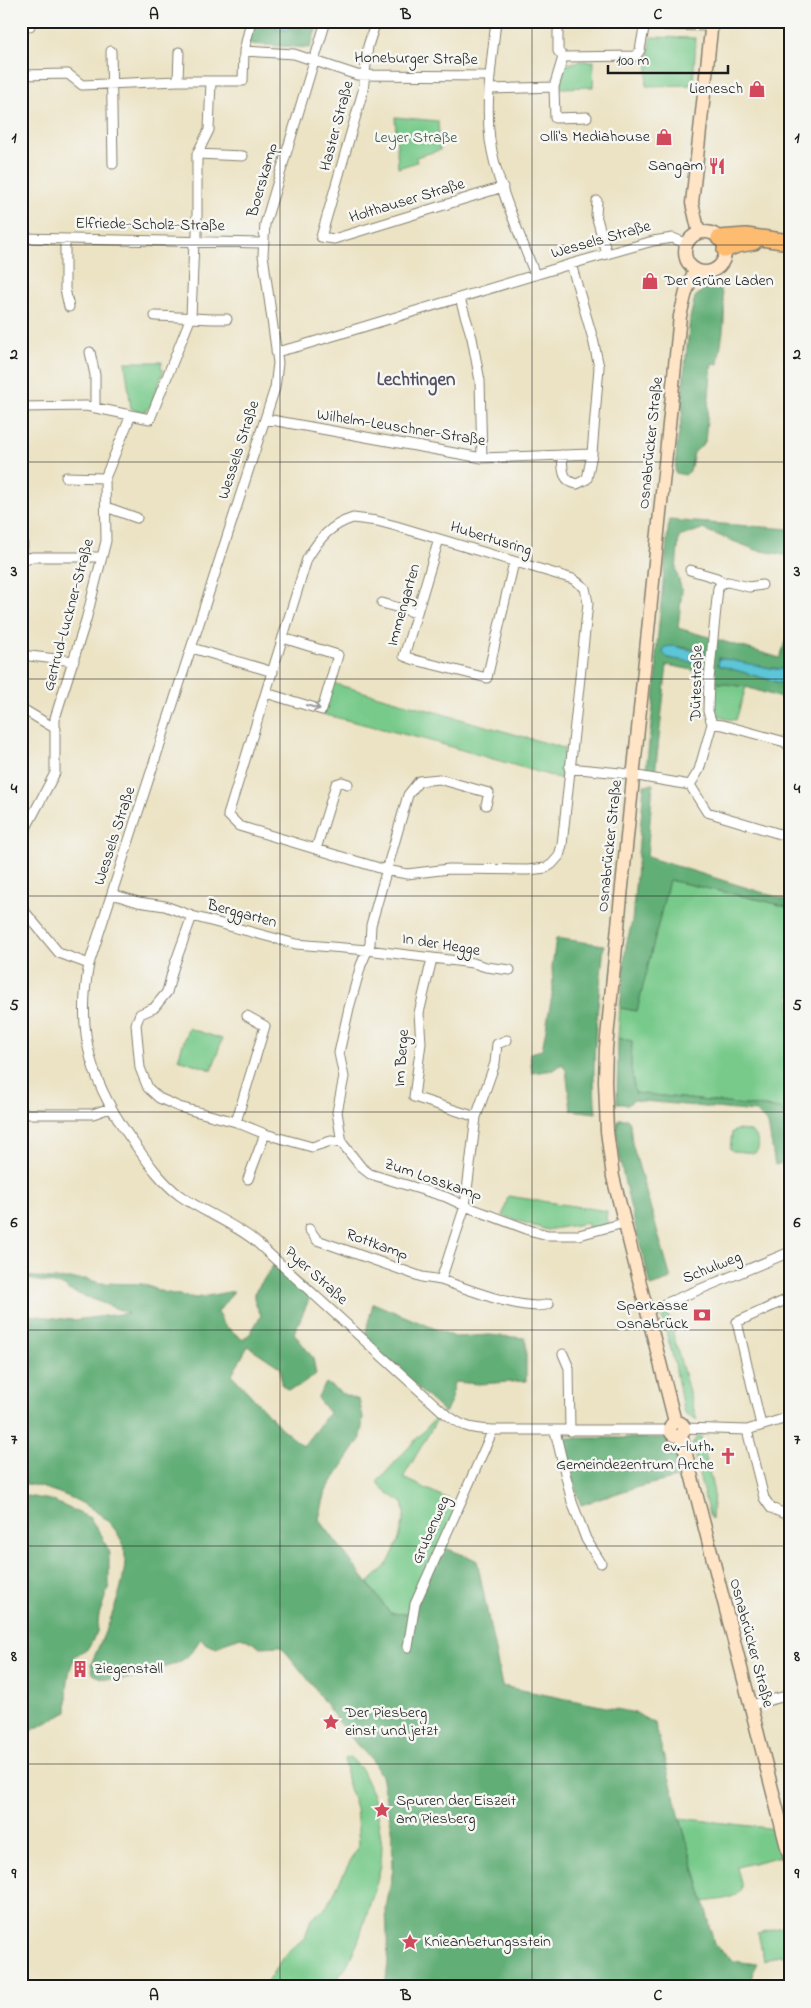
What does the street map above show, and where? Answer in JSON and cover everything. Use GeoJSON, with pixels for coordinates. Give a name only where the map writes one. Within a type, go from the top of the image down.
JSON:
{"type":"FeatureCollection","features":[{"type":"Feature","properties":{"kind":"highway"},"geometry":{"type":"LineString","coordinates":[[722,244],[737,245],[771,240],[790,242]]}},
{"type":"Feature","properties":{"kind":"street"},"geometry":{"type":"LineString","coordinates":[[21,75],[68,74],[82,85],[178,81],[243,81],[244,51],[251,21]]}},
{"type":"Feature","properties":{"kind":"street","name":"Boerskamp"},"geometry":{"type":"LineString","coordinates":[[276,352],[263,254],[265,224],[326,21]]}},
{"type":"Feature","properties":{"kind":"street","name":"Haster Straße"},"geometry":{"type":"LineString","coordinates":[[321,237],[363,90],[368,46],[376,21]]}},
{"type":"Feature","properties":{"kind":"street"},"geometry":{"type":"LineString","coordinates":[[496,21],[490,76],[490,138],[503,187],[535,275]]}},
{"type":"Feature","properties":{"kind":"street"},"geometry":{"type":"LineString","coordinates":[[563,57],[636,56],[640,50],[644,28],[649,25],[711,24],[692,203],[699,233]]}},
{"type":"Feature","properties":{"kind":"street"},"geometry":{"type":"LineString","coordinates":[[558,31],[558,51],[563,57]]}},
{"type":"Feature","properties":{"kind":"street","name":"Honeburger Straße"},"geometry":{"type":"LineString","coordinates":[[244,51],[278,52],[299,56],[348,73],[365,76],[490,76]]}},
{"type":"Feature","properties":{"kind":"street"},"geometry":{"type":"LineString","coordinates":[[111,52],[113,164]]}},
{"type":"Feature","properties":{"kind":"street"},"geometry":{"type":"LineString","coordinates":[[178,81],[179,52]]}},
{"type":"Feature","properties":{"kind":"street"},"geometry":{"type":"LineString","coordinates":[[563,57],[554,88],[555,118],[587,117]]}},
{"type":"Feature","properties":{"kind":"street"},"geometry":{"type":"LineString","coordinates":[[21,422],[21,407],[95,407],[150,419],[191,317],[197,154],[209,130],[211,81]]}},
{"type":"Feature","properties":{"kind":"street"},"geometry":{"type":"LineString","coordinates":[[490,88],[554,88]]}},
{"type":"Feature","properties":{"kind":"street"},"geometry":{"type":"LineString","coordinates":[[197,154],[243,156]]}},
{"type":"Feature","properties":{"kind":"street","name":"Holthauser Straße"},"geometry":{"type":"LineString","coordinates":[[321,237],[334,239],[503,187]]}},
{"type":"Feature","properties":{"kind":"street"},"geometry":{"type":"LineString","coordinates":[[597,201],[596,215],[607,254]]}},
{"type":"Feature","properties":{"kind":"street"},"geometry":{"type":"LineString","coordinates":[[699,233],[710,233],[722,244],[723,260],[718,267],[707,272],[696,270],[687,261],[685,249],[687,244],[690,239],[699,233]]}},
{"type":"Feature","properties":{"kind":"street","name":"Wessels Straße"},"geometry":{"type":"LineString","coordinates":[[89,964],[266,419],[278,374],[276,352],[668,237],[687,244]]}},
{"type":"Feature","properties":{"kind":"street","name":"Elfriede-Scholz-Straße"},"geometry":{"type":"LineString","coordinates":[[21,238],[263,243]]}},
{"type":"Feature","properties":{"kind":"street","name":"Elfriede-Scholz-Straße"},"geometry":{"type":"LineString","coordinates":[[65,239],[65,289],[68,307]]}},
{"type":"Feature","properties":{"kind":"street"},"geometry":{"type":"LineString","coordinates":[[562,455],[563,473],[570,483],[577,484],[587,479],[592,454],[599,368],[593,339],[571,264]]}},
{"type":"Feature","properties":{"kind":"street","name":"Osnabrücker Straße"},"geometry":{"type":"LineString","coordinates":[[696,270],[686,292],[680,316],[606,1048],[605,1081],[608,1140],[613,1177],[646,1310],[751,1705],[786,1828],[790,1859]]}},
{"type":"Feature","properties":{"kind":"street"},"geometry":{"type":"LineString","coordinates":[[460,299],[472,338],[480,381],[482,458]]}},
{"type":"Feature","properties":{"kind":"street"},"geometry":{"type":"LineString","coordinates":[[155,316],[191,317],[200,320],[227,319]]}},
{"type":"Feature","properties":{"kind":"street"},"geometry":{"type":"LineString","coordinates":[[90,352],[95,375],[95,407]]}},
{"type":"Feature","properties":{"kind":"street","name":"Gertrud-Luckner-Straße"},"geometry":{"type":"LineString","coordinates":[[21,842],[27,826],[55,773],[55,718],[74,661],[106,541],[106,478],[133,416]]}},
{"type":"Feature","properties":{"kind":"street","name":"Wilhelm-Leuschner-Straße"},"geometry":{"type":"LineString","coordinates":[[266,419],[482,458],[592,454]]}},
{"type":"Feature","properties":{"kind":"street"},"geometry":{"type":"LineString","coordinates":[[21,453],[23,556],[21,561]]}},
{"type":"Feature","properties":{"kind":"street"},"geometry":{"type":"LineString","coordinates":[[66,477],[106,478]]}},
{"type":"Feature","properties":{"kind":"street"},"geometry":{"type":"LineString","coordinates":[[106,507],[137,518]]}},
{"type":"Feature","properties":{"kind":"street","name":"Hubertusring"},"geometry":{"type":"LineString","coordinates":[[353,518],[372,520],[439,538],[514,562],[573,579],[585,588],[588,603],[562,845],[559,856],[552,864],[546,868],[528,870],[450,869],[407,874],[386,870],[239,826],[228,815],[307,559],[322,535],[341,522],[353,518]]}},
{"type":"Feature","properties":{"kind":"street","name":"Immengarten"},"geometry":{"type":"LineString","coordinates":[[439,538],[404,656],[487,678],[514,562]]}},
{"type":"Feature","properties":{"kind":"street"},"geometry":{"type":"LineString","coordinates":[[21,561],[32,557],[102,557]]}},
{"type":"Feature","properties":{"kind":"street"},"geometry":{"type":"LineString","coordinates":[[690,570],[717,578],[722,583],[728,582],[749,587],[762,585]]}},
{"type":"Feature","properties":{"kind":"street","name":"Dütestraße"},"geometry":{"type":"LineString","coordinates":[[690,785],[698,770],[712,724],[708,711],[709,679],[718,588],[722,583]]}},
{"type":"Feature","properties":{"kind":"street"},"geometry":{"type":"LineString","coordinates":[[382,602],[416,613]]}},
{"type":"Feature","properties":{"kind":"street"},"geometry":{"type":"LineString","coordinates":[[266,693],[322,710],[338,655],[283,638]]}},
{"type":"Feature","properties":{"kind":"street"},"geometry":{"type":"LineString","coordinates":[[192,648],[273,672]]}},
{"type":"Feature","properties":{"kind":"street"},"geometry":{"type":"LineString","coordinates":[[21,656],[74,661]]}},
{"type":"Feature","properties":{"kind":"street"},"geometry":{"type":"LineString","coordinates":[[21,708],[56,729]]}},
{"type":"Feature","properties":{"kind":"street"},"geometry":{"type":"LineString","coordinates":[[712,724],[723,725],[785,742],[790,746]]}},
{"type":"Feature","properties":{"kind":"street"},"geometry":{"type":"LineString","coordinates":[[569,768],[690,785],[707,812],[790,837]]}},
{"type":"Feature","properties":{"kind":"street","name":"Zum Losskamp"},"geometry":{"type":"LineString","coordinates":[[486,804],[489,793],[439,779],[420,780],[408,795],[371,924],[370,944],[348,1008],[339,1053],[344,1077],[337,1112],[342,1143],[361,1167],[370,1174],[446,1197],[532,1231],[548,1235],[579,1235],[624,1223]]}},
{"type":"Feature","properties":{"kind":"street"},"geometry":{"type":"LineString","coordinates":[[316,848],[336,784],[342,782],[348,784]]}},
{"type":"Feature","properties":{"kind":"street","name":"Berggarten"},"geometry":{"type":"LineString","coordinates":[[112,894],[138,902],[165,906],[192,916],[296,944],[367,950]]}},
{"type":"Feature","properties":{"kind":"street"},"geometry":{"type":"LineString","coordinates":[[21,907],[59,953],[89,964]]}},
{"type":"Feature","properties":{"kind":"street"},"geometry":{"type":"LineString","coordinates":[[192,916],[167,992],[154,1008],[140,1014],[136,1024],[140,1068],[148,1088],[160,1098],[179,1107],[236,1122],[265,1134],[312,1147],[332,1140],[342,1143]]}},
{"type":"Feature","properties":{"kind":"street","name":"In der Hegge"},"geometry":{"type":"LineString","coordinates":[[367,950],[473,963],[486,967],[510,970]]}},
{"type":"Feature","properties":{"kind":"street","name":"Im Berge"},"geometry":{"type":"LineString","coordinates":[[432,959],[419,1013],[422,1043],[414,1097],[476,1117]]}},
{"type":"Feature","properties":{"kind":"street","name":"Pyer Straße"},"geometry":{"type":"LineString","coordinates":[[89,964],[84,1011],[88,1051],[101,1089],[110,1108],[148,1163],[180,1195],[237,1227],[254,1240],[445,1414],[462,1426],[493,1430],[747,1430]]}},
{"type":"Feature","properties":{"kind":"street"},"geometry":{"type":"LineString","coordinates":[[236,1122],[265,1026],[247,1016]]}},
{"type":"Feature","properties":{"kind":"street"},"geometry":{"type":"LineString","coordinates":[[441,1280],[465,1206],[476,1117],[495,1063],[497,1044],[507,1040]]}},
{"type":"Feature","properties":{"kind":"street"},"geometry":{"type":"LineString","coordinates":[[21,1114],[94,1114],[110,1108]]}},
{"type":"Feature","properties":{"kind":"street"},"geometry":{"type":"LineString","coordinates":[[248,1179],[265,1134]]}},
{"type":"Feature","properties":{"kind":"street","name":"Rottkamp"},"geometry":{"type":"LineString","coordinates":[[309,1229],[317,1240],[422,1277],[441,1280],[519,1304],[541,1307],[549,1304]]}},
{"type":"Feature","properties":{"kind":"street","name":"Schulweg"},"geometry":{"type":"LineString","coordinates":[[646,1310],[790,1252]]}},
{"type":"Feature","properties":{"kind":"street"},"geometry":{"type":"LineString","coordinates":[[761,1425],[737,1322],[790,1298]]}},
{"type":"Feature","properties":{"kind":"street"},"geometry":{"type":"LineString","coordinates":[[563,1354],[569,1368],[570,1431]]}},
{"type":"Feature","properties":{"kind":"street"},"geometry":{"type":"LineString","coordinates":[[790,1417],[747,1430],[764,1498],[771,1508],[790,1516]]}},
{"type":"Feature","properties":{"kind":"street","name":"Grubenweg"},"geometry":{"type":"LineString","coordinates":[[408,1647],[415,1604],[493,1430]]}},
{"type":"Feature","properties":{"kind":"street"},"geometry":{"type":"LineString","coordinates":[[555,1431],[572,1502],[586,1539],[601,1563]]}},
{"type":"Feature","properties":{"kind":"street"},"geometry":{"type":"LineString","coordinates":[[751,1705],[790,1695]]}},
{"type":"Feature","properties":{"kind":"green space"},"geometry":{"type":"Polygon","coordinates":[[[253,21],[275,21],[276,29],[287,30],[293,26],[295,21],[319,21],[310,48],[248,44],[253,21]]]}},
{"type":"Feature","properties":{"kind":"green space"},"geometry":{"type":"Polygon","coordinates":[[[651,37],[696,38],[693,85],[646,86],[651,37]]]}},
{"type":"Feature","properties":{"kind":"green space"},"geometry":{"type":"Polygon","coordinates":[[[580,61],[594,61],[593,87],[560,88],[564,68],[568,64],[580,61]]]}},
{"type":"Feature","properties":{"kind":"green space","name":"Leyer Straße"},"geometry":{"type":"Polygon","coordinates":[[[395,117],[438,121],[440,150],[416,157],[417,162],[398,168],[395,117]]]}},
{"type":"Feature","properties":{"kind":"green space"},"geometry":{"type":"Polygon","coordinates":[[[708,286],[719,286],[722,295],[724,304],[723,335],[718,364],[712,363],[705,442],[694,453],[690,471],[685,475],[675,473],[677,444],[683,411],[681,405],[690,318],[695,297],[708,286]]]}},
{"type":"Feature","properties":{"kind":"green space"},"geometry":{"type":"Polygon","coordinates":[[[125,362],[162,362],[161,368],[164,370],[151,406],[144,412],[131,409],[125,362]]]}},
{"type":"Feature","properties":{"kind":"green space"},"geometry":{"type":"Polygon","coordinates":[[[669,520],[790,529],[790,556],[756,550],[702,529],[679,537],[676,570],[682,591],[678,628],[780,658],[790,627],[788,669],[763,667],[719,658],[718,665],[784,684],[790,689],[790,701],[746,687],[713,682],[713,674],[667,665],[655,775],[646,770],[657,672],[656,655],[669,520]],[[674,646],[668,658],[680,660],[693,649],[674,646]]]}},
{"type":"Feature","properties":{"kind":"green space"},"geometry":{"type":"Polygon","coordinates":[[[713,682],[746,687],[736,720],[722,718],[712,709],[713,682]]]}},
{"type":"Feature","properties":{"kind":"green space"},"geometry":{"type":"Polygon","coordinates":[[[332,683],[564,748],[562,779],[427,740],[322,714],[332,683]]]}},
{"type":"Feature","properties":{"kind":"green space"},"geometry":{"type":"Polygon","coordinates":[[[653,784],[647,857],[790,901],[790,908],[669,880],[637,1011],[620,1008],[626,945],[632,922],[644,785],[653,784]]]}},
{"type":"Feature","properties":{"kind":"green space"},"geometry":{"type":"Polygon","coordinates":[[[668,880],[790,908],[790,1124],[786,1125],[782,1109],[635,1093],[631,1067],[632,1041],[618,1038],[620,1008],[637,1011],[668,880]]]}},
{"type":"Feature","properties":{"kind":"green space"},"geometry":{"type":"Polygon","coordinates":[[[556,938],[604,945],[594,1071],[596,1113],[571,1110],[566,1070],[562,1064],[554,1070],[532,1073],[530,1053],[542,1050],[553,990],[552,967],[556,938]]]}},
{"type":"Feature","properties":{"kind":"green space"},"geometry":{"type":"Polygon","coordinates":[[[188,1028],[222,1039],[212,1070],[178,1059],[188,1028]]]}},
{"type":"Feature","properties":{"kind":"green space"},"geometry":{"type":"Polygon","coordinates":[[[618,1038],[632,1041],[631,1067],[635,1093],[782,1109],[790,1141],[788,1162],[775,1165],[768,1124],[756,1112],[633,1100],[628,1105],[617,1103],[618,1038]]]}},
{"type":"Feature","properties":{"kind":"green space"},"geometry":{"type":"Polygon","coordinates":[[[619,1119],[627,1119],[630,1123],[632,1143],[671,1279],[651,1286],[623,1173],[617,1130],[619,1119]]]}},
{"type":"Feature","properties":{"kind":"green space"},"geometry":{"type":"Polygon","coordinates":[[[736,1130],[751,1131],[759,1145],[755,1153],[733,1151],[730,1149],[732,1132],[736,1130]]]}},
{"type":"Feature","properties":{"kind":"green space"},"geometry":{"type":"Polygon","coordinates":[[[508,1196],[607,1211],[606,1219],[609,1223],[589,1229],[587,1223],[547,1230],[503,1216],[508,1196]]]}},
{"type":"Feature","properties":{"kind":"green space"},"geometry":{"type":"Polygon","coordinates":[[[277,1260],[312,1293],[294,1333],[313,1358],[316,1374],[300,1386],[288,1390],[281,1384],[281,1368],[248,1346],[232,1375],[281,1428],[303,1446],[329,1413],[317,1398],[326,1383],[345,1395],[359,1400],[363,1417],[361,1438],[326,1491],[319,1519],[390,1613],[406,1614],[415,1604],[440,1546],[477,1560],[502,1686],[636,1713],[655,1724],[714,1944],[734,1961],[757,1964],[751,1982],[753,1987],[385,1987],[388,1963],[386,1908],[393,1869],[392,1828],[381,1776],[372,1760],[337,1720],[284,1650],[280,1646],[261,1647],[241,1637],[226,1642],[217,1648],[206,1644],[201,1638],[187,1657],[173,1665],[128,1678],[101,1678],[93,1674],[91,1664],[121,1588],[125,1562],[123,1545],[115,1530],[103,1517],[88,1507],[54,1491],[21,1483],[21,1314],[73,1320],[128,1313],[68,1290],[65,1286],[21,1278],[21,1275],[50,1279],[87,1279],[100,1283],[143,1284],[163,1292],[196,1298],[234,1291],[218,1312],[223,1324],[242,1339],[250,1334],[261,1315],[255,1303],[255,1292],[277,1260]]]}},
{"type":"Feature","properties":{"kind":"green space"},"geometry":{"type":"Polygon","coordinates":[[[373,1303],[455,1337],[489,1335],[526,1338],[526,1381],[479,1384],[454,1382],[451,1402],[445,1413],[364,1340],[373,1303]]]}},
{"type":"Feature","properties":{"kind":"green space"},"geometry":{"type":"Polygon","coordinates":[[[667,1311],[697,1421],[683,1410],[675,1365],[661,1313],[667,1311]]]}},
{"type":"Feature","properties":{"kind":"green space"},"geometry":{"type":"Polygon","coordinates":[[[442,1411],[403,1478],[459,1504],[415,1604],[406,1614],[390,1613],[368,1583],[386,1566],[391,1557],[403,1525],[404,1509],[403,1503],[387,1493],[377,1482],[442,1411]]]}},
{"type":"Feature","properties":{"kind":"green space"},"geometry":{"type":"Polygon","coordinates":[[[698,1436],[701,1436],[714,1493],[712,1519],[709,1515],[692,1445],[698,1436]]]}},
{"type":"Feature","properties":{"kind":"green space"},"geometry":{"type":"Polygon","coordinates":[[[563,1438],[667,1438],[674,1447],[681,1477],[630,1489],[581,1505],[570,1472],[563,1438]]]}},
{"type":"Feature","properties":{"kind":"green space"},"geometry":{"type":"Polygon","coordinates":[[[21,1495],[51,1500],[90,1518],[102,1536],[109,1552],[109,1586],[99,1615],[97,1632],[88,1649],[80,1653],[71,1666],[67,1712],[21,1736],[21,1495]]]}},
{"type":"Feature","properties":{"kind":"green space"},"geometry":{"type":"Polygon","coordinates":[[[350,1757],[360,1767],[373,1795],[382,1846],[381,1865],[377,1882],[358,1942],[345,1969],[330,1987],[264,1987],[283,1957],[305,1937],[311,1919],[327,1906],[359,1844],[356,1809],[348,1785],[344,1759],[350,1757]]]}},
{"type":"Feature","properties":{"kind":"green space"},"geometry":{"type":"Polygon","coordinates":[[[680,1818],[777,1829],[785,1855],[737,1867],[741,1885],[739,1892],[731,1897],[704,1902],[680,1818]]]}},
{"type":"Feature","properties":{"kind":"green space"},"geometry":{"type":"Polygon","coordinates":[[[790,1925],[790,1955],[778,1955],[764,1961],[758,1933],[790,1925]]]}},
{"type":"Feature","properties":{"kind":"water"},"geometry":{"type":"Polygon","coordinates":[[[275,21],[295,21],[293,26],[287,30],[276,29],[275,21]]]}},
{"type":"Feature","properties":{"kind":"water"},"geometry":{"type":"Polygon","coordinates":[[[674,646],[706,654],[703,664],[668,658],[663,653],[664,647],[674,646]]]}},
{"type":"Feature","properties":{"kind":"water"},"geometry":{"type":"Polygon","coordinates":[[[719,658],[775,669],[788,669],[790,665],[790,689],[784,684],[718,665],[719,658]]]}},
{"type":"Feature","properties":{"kind":"place","name":"Lienesch"},"geometry":{"type":"Point","coordinates":[757,89]}},
{"type":"Feature","properties":{"kind":"place","name":"Olli's Mediahouse"},"geometry":{"type":"Point","coordinates":[664,137]}},
{"type":"Feature","properties":{"kind":"place","name":"Sangam"},"geometry":{"type":"Point","coordinates":[717,166]}},
{"type":"Feature","properties":{"kind":"place","name":"Der Grüne Laden"},"geometry":{"type":"Point","coordinates":[650,281]}},
{"type":"Feature","properties":{"kind":"place","name":"Sparkasse Osnabrück"},"geometry":{"type":"Point","coordinates":[702,1315]}},
{"type":"Feature","properties":{"kind":"place","name":"ev.-luth. Gemeindezentrum Arche"},"geometry":{"type":"Point","coordinates":[728,1456]}},
{"type":"Feature","properties":{"kind":"place","name":"Ziegenstall"},"geometry":{"type":"Point","coordinates":[80,1669]}},
{"type":"Feature","properties":{"kind":"place","name":"Der Piesberg einst und jetzt"},"geometry":{"type":"Point","coordinates":[331,1722]}},
{"type":"Feature","properties":{"kind":"place","name":"Spuren der Eiszeit am Piesberg"},"geometry":{"type":"Point","coordinates":[382,1810]}},
{"type":"Feature","properties":{"kind":"place","name":"Knieanbetungsstein"},"geometry":{"type":"Point","coordinates":[410,1942]}},
{"type":"Feature","properties":{"kind":"district","name":"Lechtingen"},"geometry":{"type":"Point","coordinates":[416,380]}}]}
